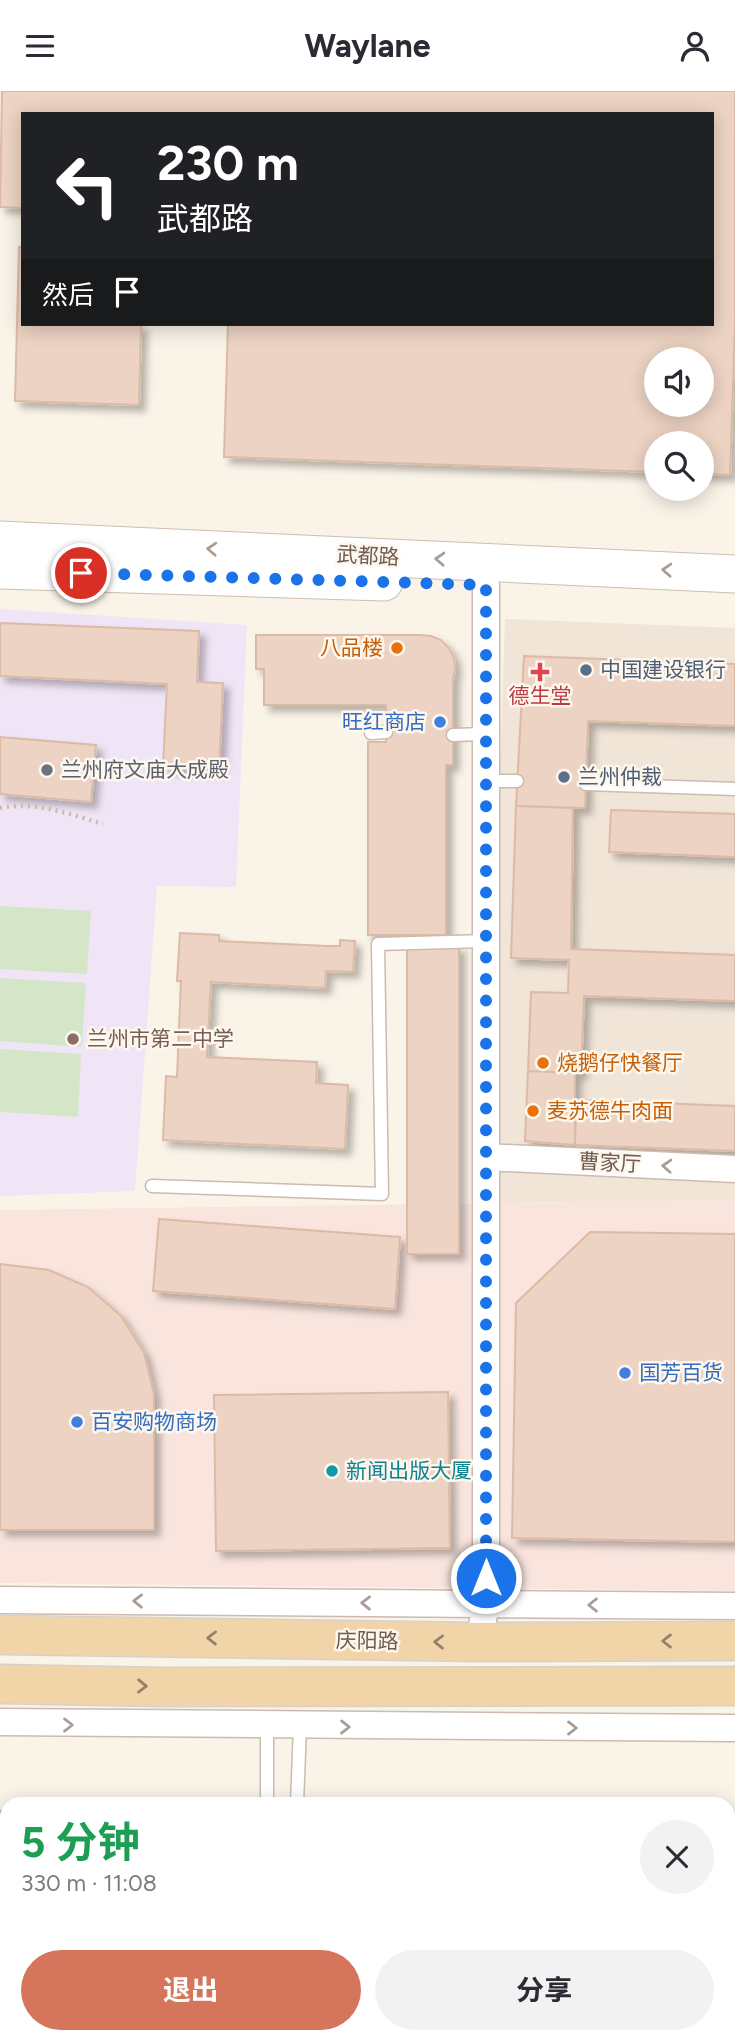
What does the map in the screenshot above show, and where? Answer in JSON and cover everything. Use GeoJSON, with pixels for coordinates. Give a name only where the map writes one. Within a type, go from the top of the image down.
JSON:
{"type":"FeatureCollection","features":[{"type":"Feature","properties":{"kind":"main road","name":"武都路"},"geometry":{"type":"LineString","coordinates":[[0,540],[735,573]]}},
{"type":"Feature","properties":{"kind":"main road","name":"武都路"},"geometry":{"type":"LineString","coordinates":[[0,570],[486,585],[735,597]]}},
{"type":"Feature","properties":{"kind":"main road","name":"庆阳路"},"geometry":{"type":"LineString","coordinates":[[0,1635],[480,1642],[735,1640]]}},
{"type":"Feature","properties":{"kind":"main road"},"geometry":{"type":"LineString","coordinates":[[0,1684],[163,1687],[735,1686]]}},
{"type":"Feature","properties":{"kind":"street"},"geometry":{"type":"LineString","coordinates":[[480,1642],[486,1604],[486,585]]}},
{"type":"Feature","properties":{"kind":"street","name":"曹家厅"},"geometry":{"type":"LineString","coordinates":[[486,1157],[735,1169]]}},
{"type":"Feature","properties":{"kind":"street"},"geometry":{"type":"LineString","coordinates":[[0,1600],[735,1606]]}},
{"type":"Feature","properties":{"kind":"street"},"geometry":{"type":"LineString","coordinates":[[0,1722],[735,1728]]}},
{"type":"Feature","properties":{"kind":"lane"},"geometry":{"type":"LineString","coordinates":[[371,733],[386,733]]}},
{"type":"Feature","properties":{"kind":"lane"},"geometry":{"type":"LineString","coordinates":[[453,735],[486,734]]}},
{"type":"Feature","properties":{"kind":"lane"},"geometry":{"type":"LineString","coordinates":[[486,781],[517,781]]}},
{"type":"Feature","properties":{"kind":"lane"},"geometry":{"type":"LineString","coordinates":[[586,784],[735,789]]}},
{"type":"Feature","properties":{"kind":"lane"},"geometry":{"type":"LineString","coordinates":[[152,1186],[382,1194],[378,944],[486,941]]}},
{"type":"Feature","properties":{"kind":"lane"},"geometry":{"type":"LineString","coordinates":[[267,1726],[267,1797]]}},
{"type":"Feature","properties":{"kind":"lane"},"geometry":{"type":"LineString","coordinates":[[297,1797],[300,1726]]}},
{"type":"Feature","properties":{"kind":"path"},"geometry":{"type":"LineString","coordinates":[[0,808],[14,805],[59,810],[103,824]]}},
{"type":"Feature","properties":{"kind":"shaded area","name":"兰州市第二中学"},"geometry":{"type":"Polygon","coordinates":[[[0,609],[247,625],[236,887],[157,886],[135,1191],[0,1196],[0,609]]]}},
{"type":"Feature","properties":{"kind":"shaded area"},"geometry":{"type":"Polygon","coordinates":[[[505,619],[735,628],[735,1200],[486,1203],[505,619]]]}},
{"type":"Feature","properties":{"kind":"shaded area"},"geometry":{"type":"Polygon","coordinates":[[[735,1200],[735,1591],[0,1583],[0,1210],[735,1200]]]}},
{"type":"Feature","properties":{"kind":"green space"},"geometry":{"type":"Polygon","coordinates":[[[0,906],[91,911],[87,974],[0,969],[0,906]]]}},
{"type":"Feature","properties":{"kind":"green space"},"geometry":{"type":"Polygon","coordinates":[[[0,978],[86,983],[82,1047],[0,1041],[0,978]]]}},
{"type":"Feature","properties":{"kind":"green space"},"geometry":{"type":"Polygon","coordinates":[[[0,1049],[81,1054],[78,1117],[0,1112],[0,1049]]]}},
{"type":"Feature","properties":{"kind":"building"},"geometry":{"type":"Polygon","coordinates":[[[2,91],[735,91],[735,321],[730,475],[714,474],[714,431],[644,431],[644,472],[224,457],[228,326],[714,326],[714,112],[21,112],[21,208],[0,207],[2,91]]]}},
{"type":"Feature","properties":{"kind":"building"},"geometry":{"type":"Polygon","coordinates":[[[21,247],[21,326],[141,326],[139,405],[15,401],[21,247]]]}},
{"type":"Feature","properties":{"kind":"building"},"geometry":{"type":"Polygon","coordinates":[[[0,623],[199,631],[197,682],[223,683],[219,769],[163,767],[167,684],[0,676],[0,623]]]}},
{"type":"Feature","properties":{"kind":"building"},"geometry":{"type":"Polygon","coordinates":[[[256,635],[420,635],[441,640],[449,648],[455,669],[453,765],[446,765],[446,935],[368,935],[368,742],[386,742],[386,705],[264,705],[264,669],[256,669],[256,635]]]}},
{"type":"Feature","properties":{"kind":"building"},"geometry":{"type":"Polygon","coordinates":[[[524,656],[735,664],[735,726],[588,721],[585,808],[516,806],[524,656]]]}},
{"type":"Feature","properties":{"kind":"building","name":"兰州府文庙大成殿"},"geometry":{"type":"Polygon","coordinates":[[[0,737],[96,745],[91,802],[0,794],[0,737]]]}},
{"type":"Feature","properties":{"kind":"building"},"geometry":{"type":"Polygon","coordinates":[[[516,806],[573,808],[571,949],[735,955],[735,1001],[584,996],[581,1073],[528,1071],[531,992],[568,993],[569,960],[511,958],[516,806]]]}},
{"type":"Feature","properties":{"kind":"building"},"geometry":{"type":"Polygon","coordinates":[[[611,810],[735,814],[735,857],[609,852],[611,810]]]}},
{"type":"Feature","properties":{"kind":"building"},"geometry":{"type":"Polygon","coordinates":[[[180,933],[219,935],[219,941],[327,946],[340,946],[340,940],[355,941],[353,972],[326,971],[325,988],[211,982],[207,1057],[317,1062],[316,1083],[348,1085],[345,1149],[163,1140],[166,1076],[177,1077],[180,933]]]}},
{"type":"Feature","properties":{"kind":"building"},"geometry":{"type":"Polygon","coordinates":[[[407,946],[459,946],[459,1254],[407,1254],[407,946]]]}},
{"type":"Feature","properties":{"kind":"building"},"geometry":{"type":"Polygon","coordinates":[[[528,1071],[575,1073],[575,1145],[525,1141],[528,1071]]]}},
{"type":"Feature","properties":{"kind":"building"},"geometry":{"type":"Polygon","coordinates":[[[576,1100],[735,1106],[735,1151],[575,1145],[576,1100]]]}},
{"type":"Feature","properties":{"kind":"building"},"geometry":{"type":"Polygon","coordinates":[[[159,1219],[400,1237],[395,1309],[153,1291],[159,1219]]]}},
{"type":"Feature","properties":{"kind":"building","name":"国芳百货"},"geometry":{"type":"Polygon","coordinates":[[[590,1232],[735,1234],[735,1542],[512,1538],[516,1303],[590,1232]]]}},
{"type":"Feature","properties":{"kind":"building","name":"百安购物商场"},"geometry":{"type":"Polygon","coordinates":[[[0,1264],[49,1270],[88,1287],[121,1316],[144,1353],[154,1394],[154,1530],[0,1530],[0,1264]]]}},
{"type":"Feature","properties":{"kind":"building","name":"新闻出版大厦"},"geometry":{"type":"Polygon","coordinates":[[[448,1392],[450,1548],[216,1551],[214,1395],[448,1392]]]}},
{"type":"Feature","properties":{"kind":"place","name":"八品楼"},"geometry":{"type":"Point","coordinates":[397,648]}},
{"type":"Feature","properties":{"kind":"place","name":"中国建设银行"},"geometry":{"type":"Point","coordinates":[586,670]}},
{"type":"Feature","properties":{"kind":"place","name":"德生堂"},"geometry":{"type":"Point","coordinates":[540,672]}},
{"type":"Feature","properties":{"kind":"place","name":"旺红商店"},"geometry":{"type":"Point","coordinates":[440,722]}},
{"type":"Feature","properties":{"kind":"place","name":"兰州府文庙大成殿"},"geometry":{"type":"Point","coordinates":[47,770]}},
{"type":"Feature","properties":{"kind":"place","name":"兰州仲裁"},"geometry":{"type":"Point","coordinates":[564,777]}},
{"type":"Feature","properties":{"kind":"place","name":"兰州市第二中学"},"geometry":{"type":"Point","coordinates":[73,1039]}},
{"type":"Feature","properties":{"kind":"place","name":"烧鹅仔快餐厅"},"geometry":{"type":"Point","coordinates":[543,1063]}},
{"type":"Feature","properties":{"kind":"place","name":"麦苏德牛肉面"},"geometry":{"type":"Point","coordinates":[533,1111]}},
{"type":"Feature","properties":{"kind":"place","name":"国芳百货"},"geometry":{"type":"Point","coordinates":[625,1373]}},
{"type":"Feature","properties":{"kind":"place","name":"百安购物商场"},"geometry":{"type":"Point","coordinates":[77,1422]}},
{"type":"Feature","properties":{"kind":"place","name":"新闻出版大厦"},"geometry":{"type":"Point","coordinates":[332,1471]}},
{"type":"Feature","properties":{"kind":"route"},"geometry":{"type":"LineString","coordinates":[[81,573],[486,585],[486,1578]]}}]}
